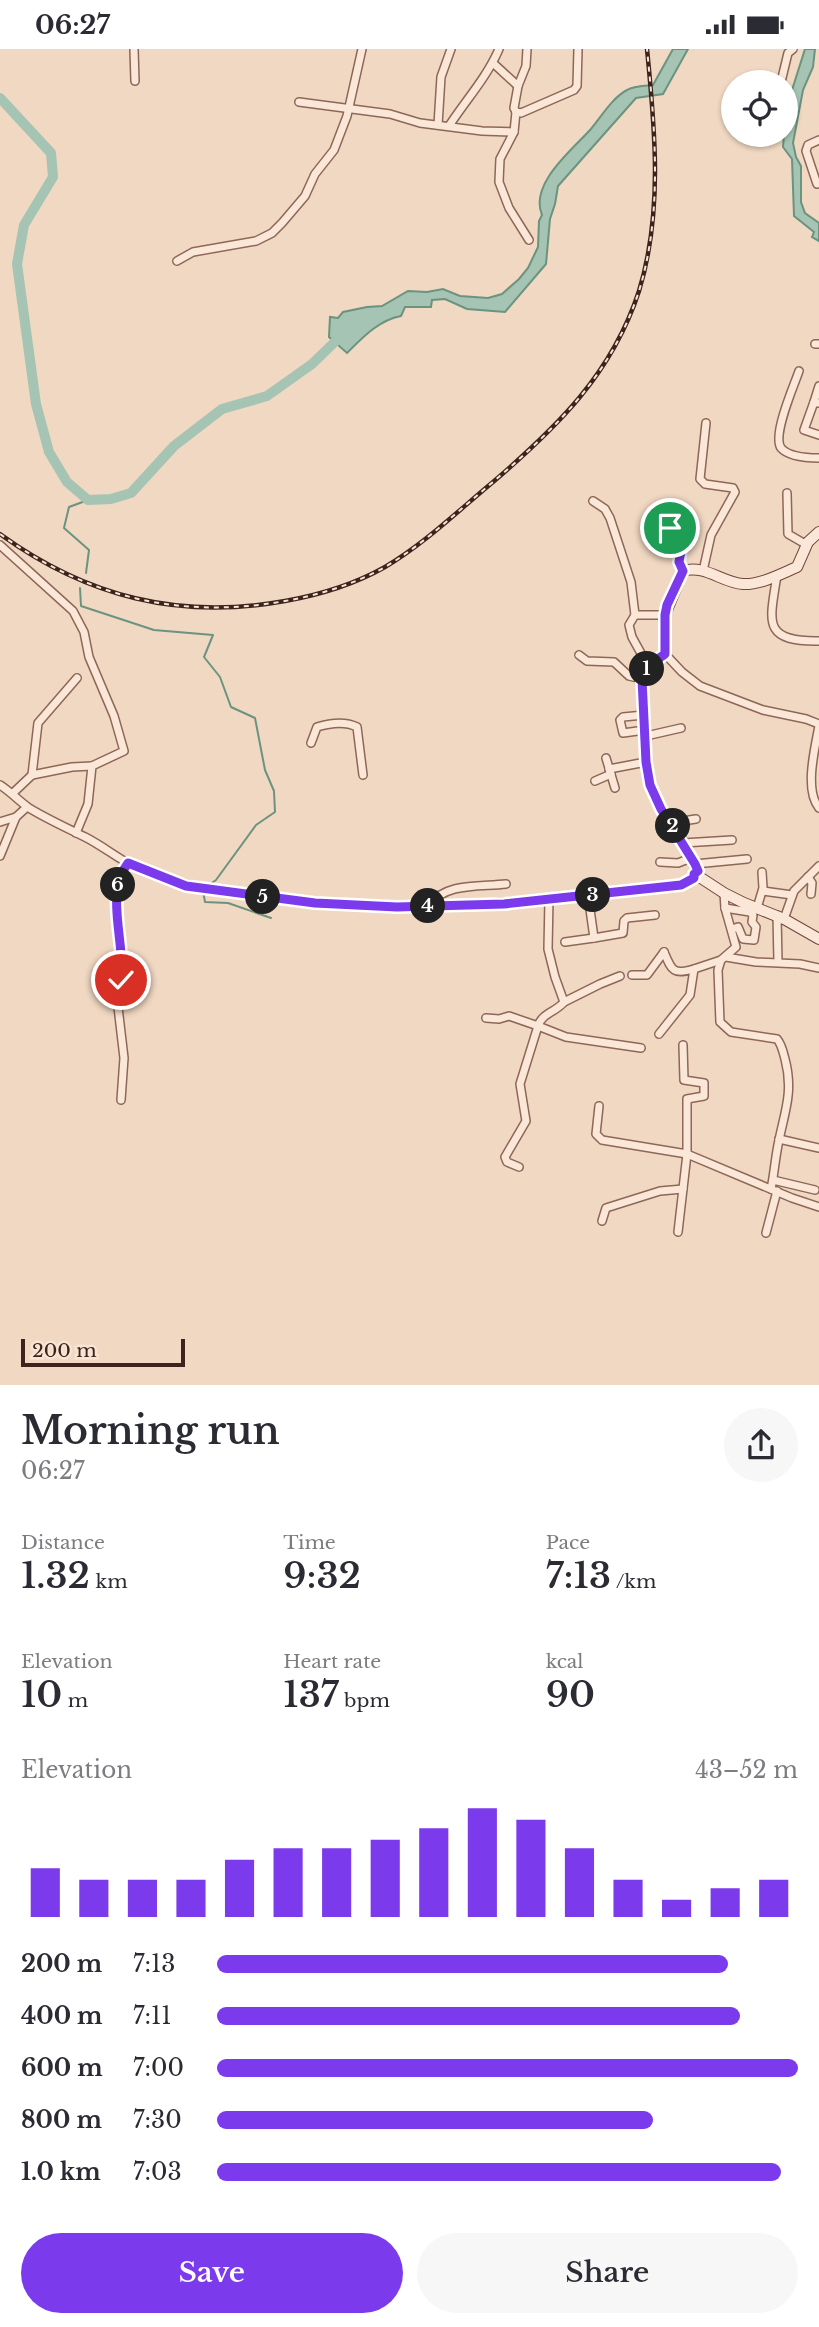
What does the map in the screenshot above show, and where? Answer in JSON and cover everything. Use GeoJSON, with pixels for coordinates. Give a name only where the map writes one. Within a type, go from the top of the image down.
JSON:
{"type":"FeatureCollection","features":[{"type":"Feature","properties":{"kind":"street"},"geometry":{"type":"LineString","coordinates":[[134,49],[135,81]]}},
{"type":"Feature","properties":{"kind":"street"},"geometry":{"type":"LineString","coordinates":[[177,261],[193,252],[256,241],[272,233],[305,196],[315,174],[334,150],[348,109],[362,49]]}},
{"type":"Feature","properties":{"kind":"street"},"geometry":{"type":"LineString","coordinates":[[438,125],[442,70],[451,49]]}},
{"type":"Feature","properties":{"kind":"street"},"geometry":{"type":"LineString","coordinates":[[449,126],[493,63],[499,49]]}},
{"type":"Feature","properties":{"kind":"street"},"geometry":{"type":"LineString","coordinates":[[527,49],[526,66],[518,86],[514,108],[514,132],[500,159],[499,182],[509,208],[529,240]]}},
{"type":"Feature","properties":{"kind":"street"},"geometry":{"type":"LineString","coordinates":[[516,112],[527,112],[577,86],[578,49]]}},
{"type":"Feature","properties":{"kind":"street"},"geometry":{"type":"LineString","coordinates":[[784,70],[788,53],[793,49]]}},
{"type":"Feature","properties":{"kind":"street"},"geometry":{"type":"LineString","coordinates":[[493,63],[518,86]]}},
{"type":"Feature","properties":{"kind":"street"},"geometry":{"type":"LineString","coordinates":[[299,101],[390,114],[413,122],[482,131],[514,132]]}},
{"type":"Feature","properties":{"kind":"street"},"geometry":{"type":"LineString","coordinates":[[818,183],[806,151],[808,145],[819,140]]}},
{"type":"Feature","properties":{"kind":"street"},"geometry":{"type":"LineString","coordinates":[[799,371],[780,428],[779,443],[782,449],[797,456],[819,457]]}},
{"type":"Feature","properties":{"kind":"street"},"geometry":{"type":"LineString","coordinates":[[819,386],[817,403],[804,430],[819,435]]}},
{"type":"Feature","properties":{"kind":"street"},"geometry":{"type":"LineString","coordinates":[[703,571],[711,535],[735,492],[733,488],[705,484],[700,479],[706,423]]}},
{"type":"Feature","properties":{"kind":"street"},"geometry":{"type":"LineString","coordinates":[[787,493],[788,534],[815,539],[797,567],[742,584],[703,571],[683,571],[667,605],[665,654],[700,686],[763,710],[806,719],[819,725],[811,795],[819,808]]}},
{"type":"Feature","properties":{"kind":"street"},"geometry":{"type":"LineString","coordinates":[[593,501],[605,509],[610,518],[631,582],[635,615],[629,628],[648,666]]}},
{"type":"Feature","properties":{"kind":"street"},"geometry":{"type":"LineString","coordinates":[[654,526],[684,533],[679,562],[683,571]]}},
{"type":"Feature","properties":{"kind":"street"},"geometry":{"type":"LineString","coordinates":[[0,545],[66,603],[84,632],[89,657],[114,716],[124,751],[92,766],[32,775],[13,793]]}},
{"type":"Feature","properties":{"kind":"street"},"geometry":{"type":"LineString","coordinates":[[0,559],[8,554]]}},
{"type":"Feature","properties":{"kind":"street"},"geometry":{"type":"LineString","coordinates":[[777,575],[771,620],[774,627],[780,635],[791,640],[819,641]]}},
{"type":"Feature","properties":{"kind":"street"},"geometry":{"type":"LineString","coordinates":[[635,615],[665,615]]}},
{"type":"Feature","properties":{"kind":"street"},"geometry":{"type":"LineString","coordinates":[[665,654],[648,666],[642,679],[646,762],[650,785],[661,809],[675,829],[696,870]]}},
{"type":"Feature","properties":{"kind":"street"},"geometry":{"type":"LineString","coordinates":[[579,655],[587,661],[614,662],[625,673],[642,679]]}},
{"type":"Feature","properties":{"kind":"street"},"geometry":{"type":"LineString","coordinates":[[32,775],[38,723],[77,678]]}},
{"type":"Feature","properties":{"kind":"street"},"geometry":{"type":"LineString","coordinates":[[644,715],[623,717],[620,720],[623,733],[681,728]]}},
{"type":"Feature","properties":{"kind":"street"},"geometry":{"type":"LineString","coordinates":[[311,743],[317,727],[325,724],[350,723],[357,727],[363,775]]}},
{"type":"Feature","properties":{"kind":"street"},"geometry":{"type":"LineString","coordinates":[[606,758],[615,788]]}},
{"type":"Feature","properties":{"kind":"street"},"geometry":{"type":"LineString","coordinates":[[595,781],[610,772],[646,762]]}},
{"type":"Feature","properties":{"kind":"street"},"geometry":{"type":"LineString","coordinates":[[76,833],[88,804],[92,766]]}},
{"type":"Feature","properties":{"kind":"street"},"geometry":{"type":"LineString","coordinates":[[0,785],[27,807],[128,863],[186,886],[315,903],[397,907],[504,904],[681,885],[696,870],[747,859]]}},
{"type":"Feature","properties":{"kind":"street"},"geometry":{"type":"LineString","coordinates":[[0,822],[16,817],[27,807]]}},
{"type":"Feature","properties":{"kind":"street"},"geometry":{"type":"LineString","coordinates":[[0,856],[16,817]]}},
{"type":"Feature","properties":{"kind":"street"},"geometry":{"type":"LineString","coordinates":[[675,829],[688,820],[696,819]]}},
{"type":"Feature","properties":{"kind":"street"},"geometry":{"type":"LineString","coordinates":[[683,843],[732,840]]}},
{"type":"Feature","properties":{"kind":"street"},"geometry":{"type":"LineString","coordinates":[[660,862],[678,863],[696,870],[744,905],[780,917],[819,939]]}},
{"type":"Feature","properties":{"kind":"street"},"geometry":{"type":"LineString","coordinates":[[121,1100],[124,1058],[118,1007],[123,961],[117,898],[120,876],[128,863]]}},
{"type":"Feature","properties":{"kind":"street"},"geometry":{"type":"LineString","coordinates":[[778,962],[780,917],[792,895],[819,866]]}},
{"type":"Feature","properties":{"kind":"street"},"geometry":{"type":"LineString","coordinates":[[757,908],[763,891],[762,872]]}},
{"type":"Feature","properties":{"kind":"street"},"geometry":{"type":"LineString","coordinates":[[808,877],[814,890]]}},
{"type":"Feature","properties":{"kind":"street"},"geometry":{"type":"LineString","coordinates":[[428,906],[434,898],[449,891],[506,884]]}},
{"type":"Feature","properties":{"kind":"street"},"geometry":{"type":"LineString","coordinates":[[763,891],[792,895]]}},
{"type":"Feature","properties":{"kind":"street"},"geometry":{"type":"LineString","coordinates":[[632,975],[647,975],[664,952],[670,968],[681,973],[724,958],[736,947],[724,908],[724,893]]}},
{"type":"Feature","properties":{"kind":"street"},"geometry":{"type":"LineString","coordinates":[[588,895],[594,938]]}},
{"type":"Feature","properties":{"kind":"street"},"geometry":{"type":"LineString","coordinates":[[549,899],[548,949],[564,1002]]}},
{"type":"Feature","properties":{"kind":"street"},"geometry":{"type":"LineString","coordinates":[[724,908],[754,915],[754,940],[743,939],[738,927],[732,929]]}},
{"type":"Feature","properties":{"kind":"street"},"geometry":{"type":"LineString","coordinates":[[565,942],[623,933],[624,921],[627,918],[655,915]]}},
{"type":"Feature","properties":{"kind":"street"},"geometry":{"type":"LineString","coordinates":[[724,958],[819,968]]}},
{"type":"Feature","properties":{"kind":"street"},"geometry":{"type":"LineString","coordinates":[[724,958],[718,982],[720,1022],[731,1032],[773,1037],[780,1042],[790,1087],[789,1102],[779,1139],[766,1233]]}},
{"type":"Feature","properties":{"kind":"street"},"geometry":{"type":"LineString","coordinates":[[659,1034],[690,995],[694,969]]}},
{"type":"Feature","properties":{"kind":"street"},"geometry":{"type":"LineString","coordinates":[[519,1167],[508,1162],[505,1157],[526,1121],[520,1084],[540,1020],[564,1002],[620,976]]}},
{"type":"Feature","properties":{"kind":"street"},"geometry":{"type":"LineString","coordinates":[[486,1019],[509,1016],[566,1037],[641,1048]]}},
{"type":"Feature","properties":{"kind":"street"},"geometry":{"type":"LineString","coordinates":[[678,1232],[687,1154],[687,1099],[704,1096],[704,1083],[684,1080],[683,1045]]}},
{"type":"Feature","properties":{"kind":"street"},"geometry":{"type":"LineString","coordinates":[[599,1106],[596,1133],[602,1140],[687,1154],[819,1207]]}},
{"type":"Feature","properties":{"kind":"street"},"geometry":{"type":"LineString","coordinates":[[779,1139],[819,1148]]}},
{"type":"Feature","properties":{"kind":"street"},"geometry":{"type":"LineString","coordinates":[[774,1187],[815,1190]]}},
{"type":"Feature","properties":{"kind":"street"},"geometry":{"type":"LineString","coordinates":[[603,1221],[606,1208],[660,1191],[683,1189]]}},
{"type":"Feature","properties":{"kind":"shaded area"},"geometry":{"type":"Polygon","coordinates":[[[673,49],[688,49],[663,94],[636,98],[558,186],[550,219],[546,264],[505,312],[467,309],[445,299],[432,300],[431,307],[405,307],[401,316],[378,325],[347,353],[329,337],[330,317],[338,318],[343,312],[382,306],[408,291],[443,289],[460,296],[488,298],[502,294],[528,268],[538,247],[539,221],[542,215],[541,191],[554,168],[616,98],[630,89],[653,85],[673,49]]]}},
{"type":"Feature","properties":{"kind":"shaded area"},"geometry":{"type":"Polygon","coordinates":[[[805,49],[815,49],[813,67],[803,90],[798,116],[798,71],[805,49]]]}},
{"type":"Feature","properties":{"kind":"shaded area"},"geometry":{"type":"Polygon","coordinates":[[[783,147],[794,147],[801,166],[801,202],[805,213],[819,223],[819,241],[812,237],[814,232],[794,216],[792,159],[783,147]]]}},
{"type":"Feature","properties":{"kind":"waterway"},"geometry":{"type":"LineString","coordinates":[[0,98],[51,153],[53,177],[24,225],[17,264],[36,404],[49,452],[67,482],[88,500],[111,499],[131,493],[174,446],[222,409],[267,396],[312,364],[344,333]]}},
{"type":"Feature","properties":{"kind":"waterway"},"geometry":{"type":"LineString","coordinates":[[86,573],[89,550],[64,528],[69,507],[88,500]]}},
{"type":"Feature","properties":{"kind":"waterway"},"geometry":{"type":"LineString","coordinates":[[80,588],[81,606],[154,630],[213,635],[204,657],[220,677],[231,707],[255,718],[265,770],[274,791],[275,812],[256,825],[216,880],[209,885]]}},
{"type":"Feature","properties":{"kind":"waterway"},"geometry":{"type":"LineString","coordinates":[[203,891],[205,902],[228,903],[271,918]]}},
{"type":"Feature","properties":{"kind":"railway"},"geometry":{"type":"LineString","coordinates":[[0,534],[66,574],[100,588],[171,605],[208,607],[285,601],[324,592],[373,573],[413,548],[517,461],[560,419],[598,373],[628,321],[639,291],[652,232],[655,171],[647,49]]}},
{"type":"Feature","properties":{"kind":"route"},"geometry":{"type":"LineString","coordinates":[[121,980],[123,952],[117,898],[120,876],[128,863],[186,886],[315,903],[397,907],[504,904],[681,885],[694,878],[695,872],[698,871],[679,835],[661,809],[650,785],[646,762],[642,679],[648,666],[665,654],[667,605],[683,571],[679,562],[684,533],[670,528]]}}]}
